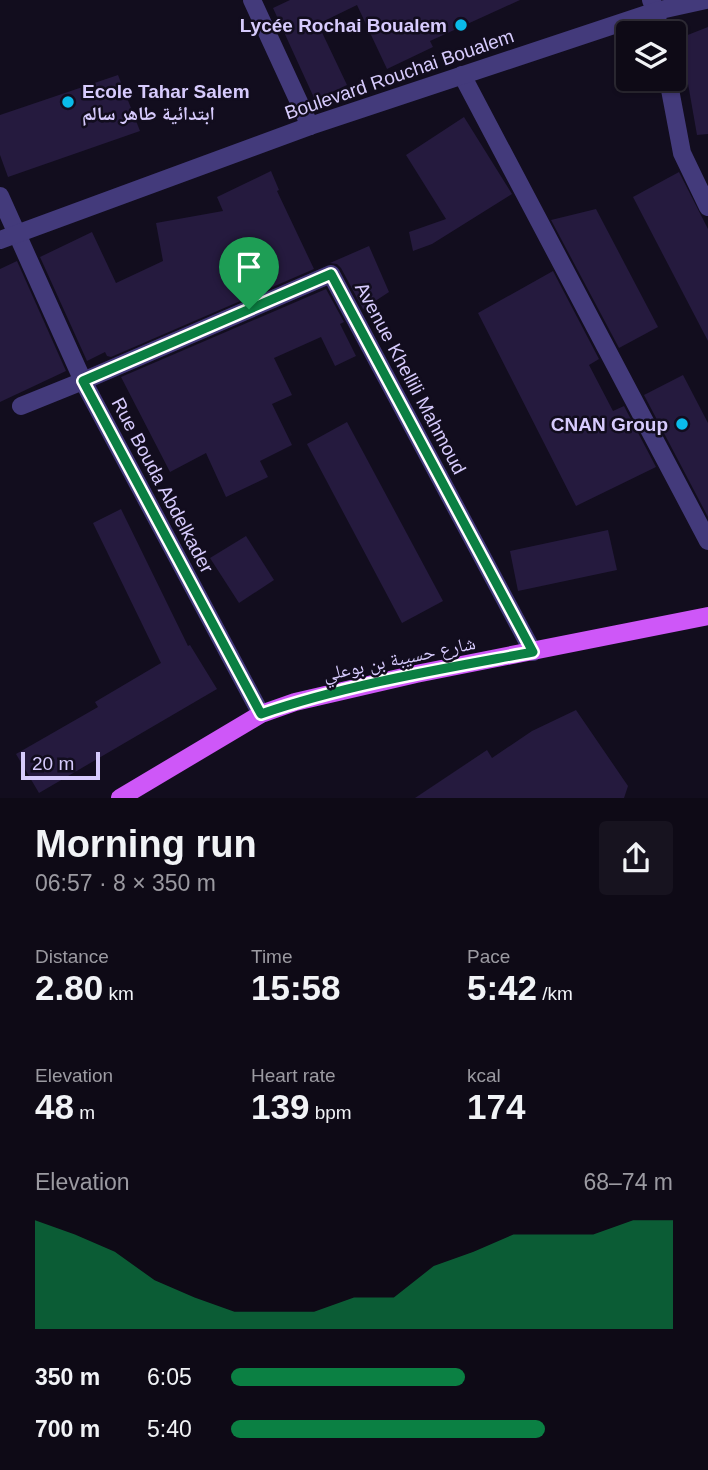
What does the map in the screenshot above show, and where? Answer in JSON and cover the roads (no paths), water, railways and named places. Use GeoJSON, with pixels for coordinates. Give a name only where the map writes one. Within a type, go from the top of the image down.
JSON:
{"type":"FeatureCollection","features":[{"type":"Feature","properties":{"kind":"main road","name":"شارع حسيبة بن بوعلي"},"geometry":{"type":"LineString","coordinates":[[120,798],[261,714],[295,702],[354,687],[708,616]]}},
{"type":"Feature","properties":{"kind":"street"},"geometry":{"type":"LineString","coordinates":[[252,0],[310,126]]}},
{"type":"Feature","properties":{"kind":"street","name":"Boulevard Rouchai Boualem"},"geometry":{"type":"LineString","coordinates":[[8,237],[310,126],[462,75],[654,5],[706,0]]}},
{"type":"Feature","properties":{"kind":"street"},"geometry":{"type":"LineString","coordinates":[[462,75],[708,541]]}},
{"type":"Feature","properties":{"kind":"street"},"geometry":{"type":"LineString","coordinates":[[670,91],[682,153],[708,207]]}},
{"type":"Feature","properties":{"kind":"street","name":"Rue Bouda Abdelkader"},"geometry":{"type":"LineString","coordinates":[[0,196],[8,237],[261,714]]}},
{"type":"Feature","properties":{"kind":"street","name":"Avenue Khellili Mahmoud"},"geometry":{"type":"LineString","coordinates":[[21,406],[331,274],[533,652]]}},
{"type":"Feature","properties":{"kind":"place","name":"Lycée Rochai Boualem"},"geometry":{"type":"Point","coordinates":[461,25]}},
{"type":"Feature","properties":{"kind":"place","name":"Ecole Tahar Salem ابتدائية طاهر سالم"},"geometry":{"type":"Point","coordinates":[68,102]}},
{"type":"Feature","properties":{"kind":"place","name":"CNAN Group"},"geometry":{"type":"Point","coordinates":[682,424]}}]}
